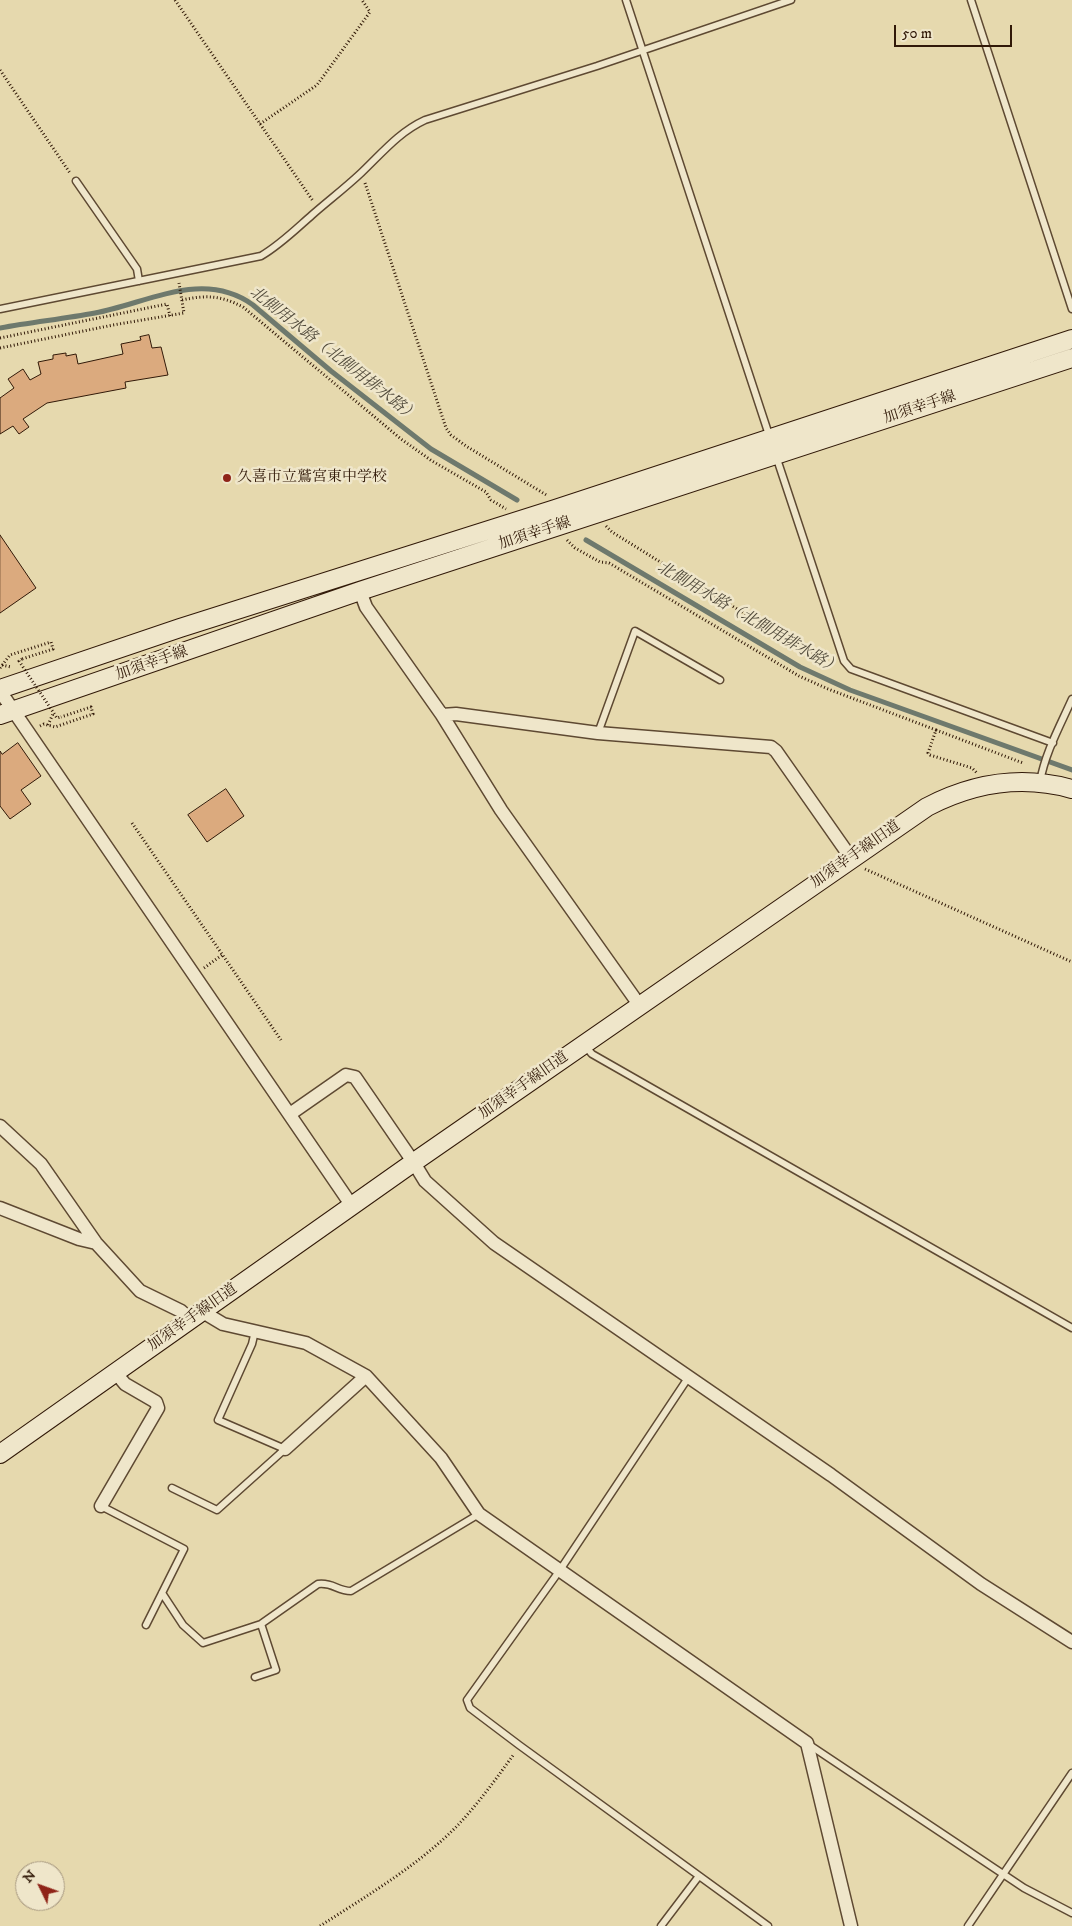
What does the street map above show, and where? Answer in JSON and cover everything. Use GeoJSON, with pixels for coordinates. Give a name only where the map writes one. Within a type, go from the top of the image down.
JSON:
{"type":"FeatureCollection","features":[{"type":"Feature","properties":{"kind":"main road","name":"加須幸手線"},"geometry":{"type":"LineString","coordinates":[[7,713],[360,591],[600,513],[773,447],[1072,339]]}},
{"type":"Feature","properties":{"kind":"main road","name":"加須幸手線"},"geometry":{"type":"LineString","coordinates":[[0,690],[180,628],[555,509],[773,447],[1072,358]]}},
{"type":"Feature","properties":{"kind":"main road","name":"加須幸手線旧道"},"geometry":{"type":"LineString","coordinates":[[0,1454],[352,1206],[927,807],[958,793],[982,786],[1021,781],[1041,776],[1072,788]]}},
{"type":"Feature","properties":{"kind":"street"},"geometry":{"type":"LineString","coordinates":[[360,591],[366,607],[442,715],[501,810],[640,1006]]}},
{"type":"Feature","properties":{"kind":"street"},"geometry":{"type":"LineString","coordinates":[[0,690],[7,713],[290,1114],[352,1206]]}},
{"type":"Feature","properties":{"kind":"street"},"geometry":{"type":"LineString","coordinates":[[442,715],[456,714],[598,732],[771,747],[776,751],[851,858]]}},
{"type":"Feature","properties":{"kind":"street"},"geometry":{"type":"LineString","coordinates":[[290,1114],[346,1075],[355,1076],[425,1181],[494,1244],[831,1475],[981,1584],[1072,1642]]}},
{"type":"Feature","properties":{"kind":"street"},"geometry":{"type":"LineString","coordinates":[[0,1126],[41,1164],[96,1243],[140,1291],[181,1311],[223,1324],[306,1343],[366,1376],[441,1458],[479,1514],[807,1744],[851,1926]]}},
{"type":"Feature","properties":{"kind":"street"},"geometry":{"type":"LineString","coordinates":[[0,1208],[79,1239],[96,1243]]}},
{"type":"Feature","properties":{"kind":"street"},"geometry":{"type":"LineString","coordinates":[[102,1506],[158,1408],[156,1402],[125,1384],[115,1372]]}},
{"type":"Feature","properties":{"kind":"street"},"geometry":{"type":"LineString","coordinates":[[285,1449],[366,1376]]}},
{"type":"Feature","properties":{"kind":"lane"},"geometry":{"type":"LineString","coordinates":[[626,0],[844,661],[851,669],[1053,742]]}},
{"type":"Feature","properties":{"kind":"lane"},"geometry":{"type":"LineString","coordinates":[[0,309],[262,256],[360,174],[403,132],[425,120],[596,66],[791,0]]}},
{"type":"Feature","properties":{"kind":"lane"},"geometry":{"type":"LineString","coordinates":[[970,0],[1072,309]]}},
{"type":"Feature","properties":{"kind":"lane"},"geometry":{"type":"LineString","coordinates":[[76,182],[136,269],[139,281]]}},
{"type":"Feature","properties":{"kind":"lane"},"geometry":{"type":"LineString","coordinates":[[598,732],[635,631],[720,680]]}},
{"type":"Feature","properties":{"kind":"lane"},"geometry":{"type":"LineString","coordinates":[[1041,776],[1053,742],[1072,699]]}},
{"type":"Feature","properties":{"kind":"lane"},"geometry":{"type":"LineString","coordinates":[[583,1045],[592,1054],[1072,1328]]}},
{"type":"Feature","properties":{"kind":"lane"},"geometry":{"type":"LineString","coordinates":[[172,1488],[217,1510],[285,1449],[218,1420],[256,1331]]}},
{"type":"Feature","properties":{"kind":"lane"},"geometry":{"type":"LineString","coordinates":[[688,1378],[560,1570],[467,1700],[470,1708],[519,1746],[768,1926]]}},
{"type":"Feature","properties":{"kind":"lane"},"geometry":{"type":"LineString","coordinates":[[102,1506],[184,1549],[146,1625]]}},
{"type":"Feature","properties":{"kind":"lane"},"geometry":{"type":"LineString","coordinates":[[162,1593],[183,1625],[203,1643],[261,1624],[318,1584],[327,1583],[343,1591],[351,1591],[479,1514]]}},
{"type":"Feature","properties":{"kind":"lane"},"geometry":{"type":"LineString","coordinates":[[255,1677],[276,1670],[261,1624]]}},
{"type":"Feature","properties":{"kind":"lane"},"geometry":{"type":"LineString","coordinates":[[807,1744],[1004,1874],[1044,1899],[1072,1913]]}},
{"type":"Feature","properties":{"kind":"lane"},"geometry":{"type":"LineString","coordinates":[[968,1926],[1072,1773]]}},
{"type":"Feature","properties":{"kind":"lane"},"geometry":{"type":"LineString","coordinates":[[661,1926],[699,1876]]}},
{"type":"Feature","properties":{"kind":"path"},"geometry":{"type":"LineString","coordinates":[[175,0],[319,210]]}},
{"type":"Feature","properties":{"kind":"path"},"geometry":{"type":"LineString","coordinates":[[260,124],[318,85],[370,12],[362,0]]}},
{"type":"Feature","properties":{"kind":"path"},"geometry":{"type":"LineString","coordinates":[[0,70],[76,182]]}},
{"type":"Feature","properties":{"kind":"path"},"geometry":{"type":"LineString","coordinates":[[360,174],[365,182],[446,428],[451,435],[466,446],[546,494],[555,509]]}},
{"type":"Feature","properties":{"kind":"path"},"geometry":{"type":"LineString","coordinates":[[0,348],[184,313],[179,285]]}},
{"type":"Feature","properties":{"kind":"path"},"geometry":{"type":"LineString","coordinates":[[181,298],[210,296],[228,300],[243,307],[401,439],[432,461],[486,492],[491,500],[508,511]]}},
{"type":"Feature","properties":{"kind":"path"},"geometry":{"type":"LineString","coordinates":[[0,338],[167,304],[170,316]]}},
{"type":"Feature","properties":{"kind":"path"},"geometry":{"type":"LineString","coordinates":[[600,513],[605,525],[612,532],[707,591],[830,663],[844,661]]}},
{"type":"Feature","properties":{"kind":"path"},"geometry":{"type":"LineString","coordinates":[[565,538],[575,548],[600,562],[609,562],[799,676],[828,689],[1023,763]]}},
{"type":"Feature","properties":{"kind":"path"},"geometry":{"type":"LineString","coordinates":[[1,666],[10,655],[51,642],[53,649],[19,661],[57,718],[90,707],[93,714],[55,726],[48,725]]}},
{"type":"Feature","properties":{"kind":"path"},"geometry":{"type":"LineString","coordinates":[[936,730],[928,753],[972,768],[978,774],[982,786]]}},
{"type":"Feature","properties":{"kind":"path"},"geometry":{"type":"LineString","coordinates":[[132,823],[281,1040]]}},
{"type":"Feature","properties":{"kind":"path"},"geometry":{"type":"LineString","coordinates":[[851,858],[862,868],[1072,962]]}},
{"type":"Feature","properties":{"kind":"path"},"geometry":{"type":"LineString","coordinates":[[204,968],[222,956]]}},
{"type":"Feature","properties":{"kind":"path"},"geometry":{"type":"LineString","coordinates":[[320,1926],[411,1864],[456,1827],[484,1795],[519,1746]]}},
{"type":"Feature","properties":{"kind":"building"},"geometry":{"type":"Polygon","coordinates":[[[149,335],[152,348],[161,347],[168,375],[125,382],[126,388],[47,403],[23,419],[29,427],[19,434],[13,426],[0,434],[0,398],[14,388],[8,379],[23,369],[30,380],[41,374],[38,362],[53,359],[53,355],[66,353],[66,356],[76,354],[78,364],[123,354],[121,344],[141,340],[140,337],[149,335]]]}},
{"type":"Feature","properties":{"kind":"building"},"geometry":{"type":"Polygon","coordinates":[[[0,535],[36,588],[0,613],[0,535]]]}},
{"type":"Feature","properties":{"kind":"building"},"geometry":{"type":"Polygon","coordinates":[[[18,743],[41,776],[21,790],[31,804],[10,819],[0,806],[0,751],[2,754],[18,743]]]}},
{"type":"Feature","properties":{"kind":"building"},"geometry":{"type":"Polygon","coordinates":[[[226,789],[244,816],[207,842],[188,815],[226,789]]]}},
{"type":"Feature","properties":{"kind":"waterway","name":"北側用水路（北側用排水路）"},"geometry":{"type":"LineString","coordinates":[[0,328],[95,313],[175,292],[195,289],[215,290],[234,295],[253,305],[331,371],[431,449],[517,500]]}},
{"type":"Feature","properties":{"kind":"waterway","name":"北側用水路（北側用排水路）"},"geometry":{"type":"LineString","coordinates":[[586,540],[800,667],[850,690],[1072,770]]}},
{"type":"Feature","properties":{"kind":"place","name":"久喜市立鷲宮東中学校"},"geometry":{"type":"Point","coordinates":[227,478]}}]}
